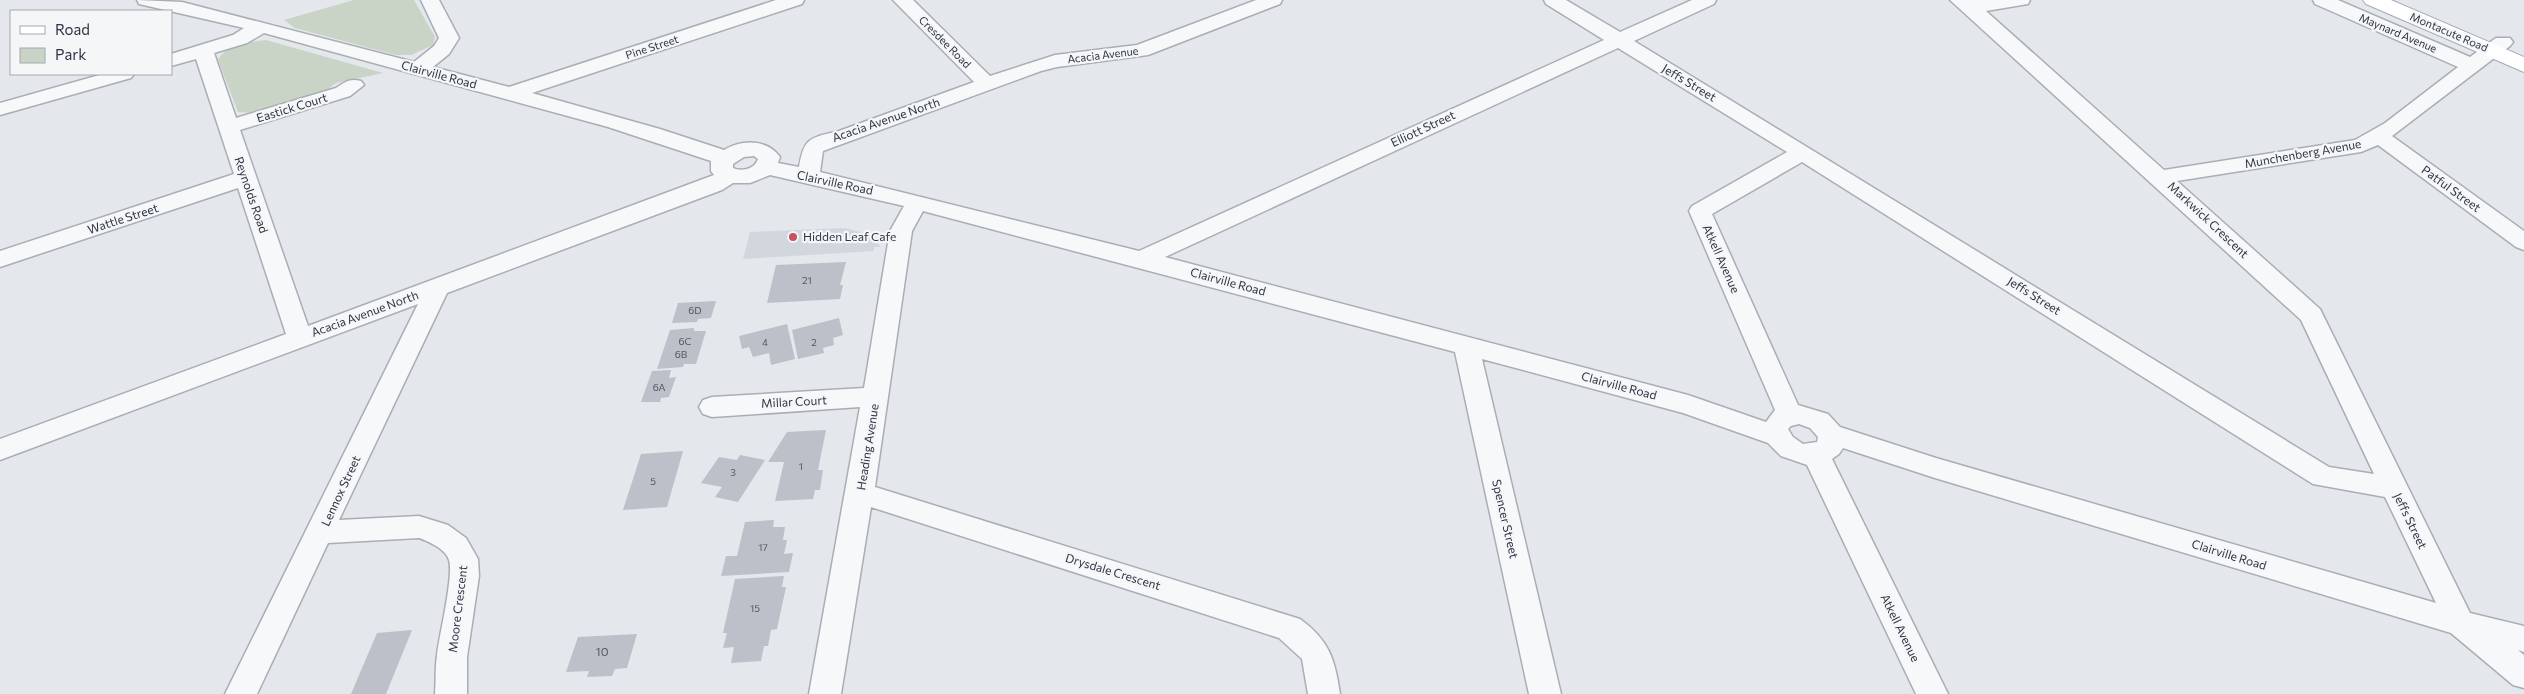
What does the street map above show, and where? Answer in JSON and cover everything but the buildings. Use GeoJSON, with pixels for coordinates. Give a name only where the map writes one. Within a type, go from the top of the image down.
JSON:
{"type":"FeatureCollection","features":[{"type":"Feature","properties":{"kind":"main road","name":"Montacute Road"},"geometry":{"type":"LineString","coordinates":[[2376,0],[2497,47],[2524,51]]}},
{"type":"Feature","properties":{"kind":"main road","name":"Montacute Road"},"geometry":{"type":"LineString","coordinates":[[2403,0],[2497,47],[2524,64]]}},
{"type":"Feature","properties":{"kind":"street","name":"Clairville Road"},"geometry":{"type":"LineString","coordinates":[[146,0],[261,27],[675,139],[742,177],[755,174],[765,167],[808,176],[1140,259],[1688,405],[1783,423],[1789,448],[1797,453],[1824,447],[1936,468],[2460,623],[2524,639]]}},
{"type":"Feature","properties":{"kind":"street","name":"Clairville Road"},"geometry":{"type":"LineString","coordinates":[[158,0],[181,7]]}},
{"type":"Feature","properties":{"kind":"street"},"geometry":{"type":"LineString","coordinates":[[417,70],[442,50],[449,38],[430,0]]}},
{"type":"Feature","properties":{"kind":"street","name":"Pine Street"},"geometry":{"type":"LineString","coordinates":[[509,94],[795,0]]}},
{"type":"Feature","properties":{"kind":"street","name":"Cresdee Road"},"geometry":{"type":"LineString","coordinates":[[902,0],[987,84]]}},
{"type":"Feature","properties":{"kind":"street"},"geometry":{"type":"LineString","coordinates":[[1224,0],[1240,12]]}},
{"type":"Feature","properties":{"kind":"street","name":"Acacia Avenue"},"geometry":{"type":"LineString","coordinates":[[987,84],[1055,61],[1141,51],[1273,0]]}},
{"type":"Feature","properties":{"kind":"street","name":"Jeffs Street"},"geometry":{"type":"LineString","coordinates":[[1553,0],[1803,152],[2323,477],[2394,488],[2460,623]]}},
{"type":"Feature","properties":{"kind":"street","name":"Elliott Street"},"geometry":{"type":"LineString","coordinates":[[1140,259],[1707,0]]}},
{"type":"Feature","properties":{"kind":"street"},"geometry":{"type":"LineString","coordinates":[[1965,4],[2021,0]]}},
{"type":"Feature","properties":{"kind":"street","name":"Maynard Avenue"},"geometry":{"type":"LineString","coordinates":[[2322,0],[2473,66]]}},
{"type":"Feature","properties":{"kind":"street","name":"Markwick Crescent"},"geometry":{"type":"LineString","coordinates":[[1965,4],[2162,177],[2311,314],[2394,488]]}},
{"type":"Feature","properties":{"kind":"street"},"geometry":{"type":"LineString","coordinates":[[172,60],[240,39],[261,27]]}},
{"type":"Feature","properties":{"kind":"street","name":"Munchenberg Avenue"},"geometry":{"type":"LineString","coordinates":[[2162,177],[2361,146],[2378,136],[2497,47]]}},
{"type":"Feature","properties":{"kind":"street","name":"Reynolds Road"},"geometry":{"type":"LineString","coordinates":[[204,51],[300,338]]}},
{"type":"Feature","properties":{"kind":"street"},"geometry":{"type":"LineString","coordinates":[[0,109],[120,75]]}},
{"type":"Feature","properties":{"kind":"street","name":"Acacia Avenue North"},"geometry":{"type":"LineString","coordinates":[[808,176],[812,153],[817,145],[822,142],[846,136],[987,84]]}},
{"type":"Feature","properties":{"kind":"street","name":"Eastick Court"},"geometry":{"type":"LineString","coordinates":[[229,127],[344,92],[354,85]]}},
{"type":"Feature","properties":{"kind":"street","name":"Patful Street"},"geometry":{"type":"LineString","coordinates":[[2378,136],[2524,242]]}},
{"type":"Feature","properties":{"kind":"street","name":"Atkell Avenue"},"geometry":{"type":"LineString","coordinates":[[1783,423],[1700,211],[1803,152]]}},
{"type":"Feature","properties":{"kind":"street","name":"Acacia Avenue North"},"geometry":{"type":"LineString","coordinates":[[0,450],[714,184],[727,167]]}},
{"type":"Feature","properties":{"kind":"street","name":"Wattle Street"},"geometry":{"type":"LineString","coordinates":[[0,259],[245,178]]}},
{"type":"Feature","properties":{"kind":"street","name":"Heading Avenue"},"geometry":{"type":"LineString","coordinates":[[826,694],[876,398],[901,231],[917,202]]}},
{"type":"Feature","properties":{"kind":"street","name":"Lennox Street"},"geometry":{"type":"LineString","coordinates":[[241,694],[438,287]]}},
{"type":"Feature","properties":{"kind":"street","name":"Spencer Street"},"geometry":{"type":"LineString","coordinates":[[1466,345],[1545,694]]}},
{"type":"Feature","properties":{"kind":"street","name":"Millar Court"},"geometry":{"type":"LineString","coordinates":[[712,407],[876,398]]}},
{"type":"Feature","properties":{"kind":"street"},"geometry":{"type":"LineString","coordinates":[[1783,423],[1810,417],[1820,421],[1824,447]]}},
{"type":"Feature","properties":{"kind":"street","name":"Atkell Avenue"},"geometry":{"type":"LineString","coordinates":[[1824,447],[1932,694]]}},
{"type":"Feature","properties":{"kind":"street","name":"Drysdale Crescent"},"geometry":{"type":"LineString","coordinates":[[860,494],[1289,628],[1305,638],[1320,659],[1324,694]]}},
{"type":"Feature","properties":{"kind":"street","name":"Moore Crescent"},"geometry":{"type":"LineString","coordinates":[[321,532],[419,527],[438,534],[456,546],[464,559],[464,576],[452,657],[450,694]]}},
{"type":"Feature","properties":{"kind":"street"},"geometry":{"type":"LineString","coordinates":[[2460,623],[2518,668],[2524,675]]}},
{"type":"Feature","properties":{"kind":"shaded area"},"geometry":{"type":"Polygon","coordinates":[[[845,228],[871,235],[881,247],[874,247],[874,251],[743,259],[750,232],[845,228]]]}},
{"type":"Feature","properties":{"kind":"green space"},"geometry":{"type":"Polygon","coordinates":[[[354,0],[414,0],[435,37],[433,45],[411,55],[396,55],[295,28],[284,20],[354,0]]]}},
{"type":"Feature","properties":{"kind":"green space"},"geometry":{"type":"Polygon","coordinates":[[[266,40],[383,73],[336,83],[324,92],[256,113],[238,112],[218,60],[232,47],[266,40]]]}},
{"type":"Feature","properties":{"kind":"place","name":"Hidden Leaf Cafe"},"geometry":{"type":"Point","coordinates":[793,237]}}]}
